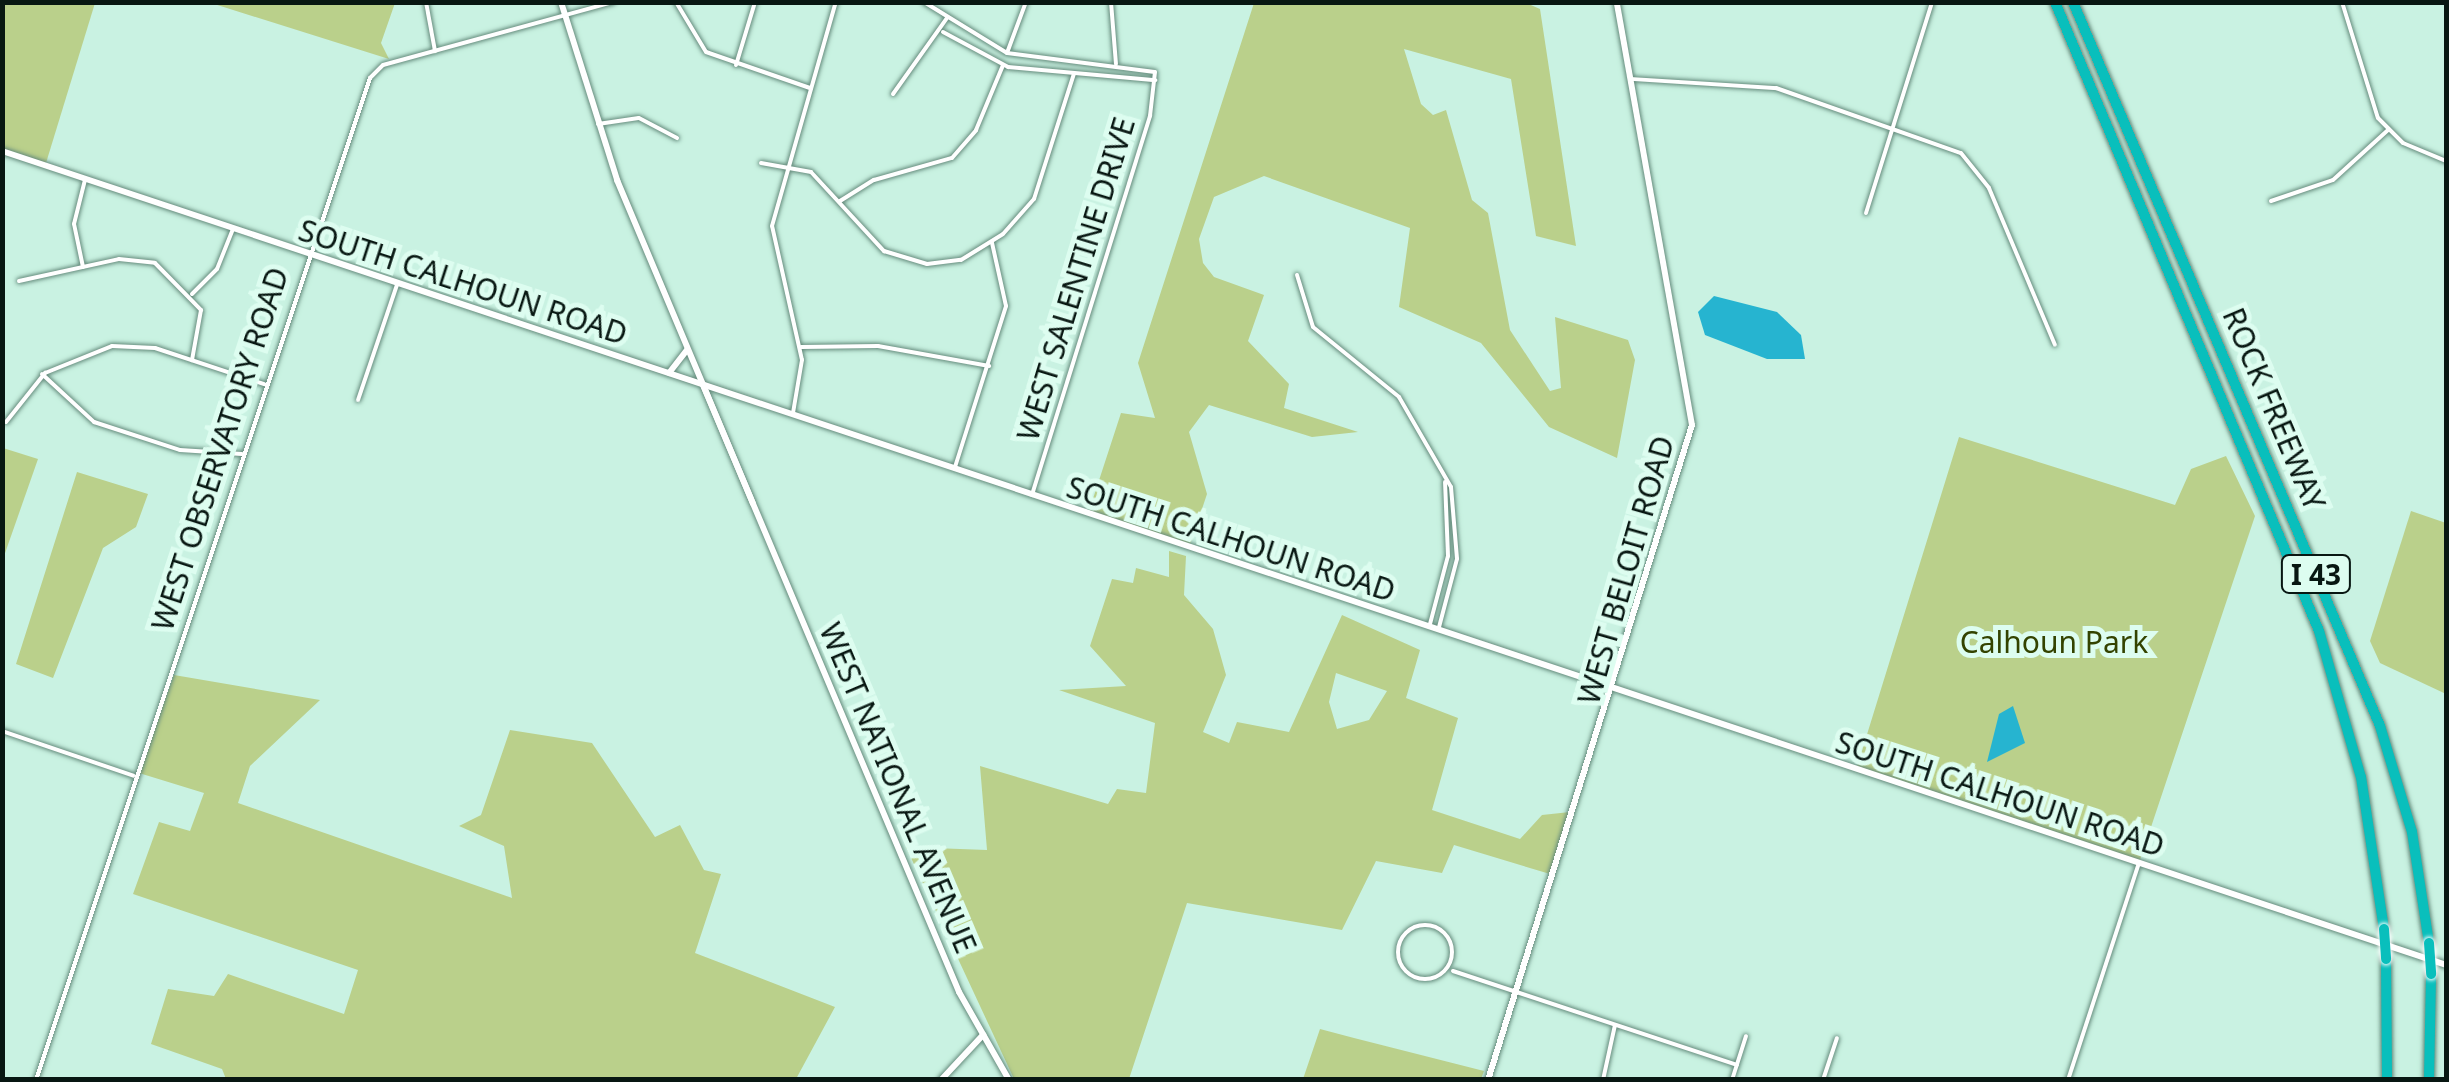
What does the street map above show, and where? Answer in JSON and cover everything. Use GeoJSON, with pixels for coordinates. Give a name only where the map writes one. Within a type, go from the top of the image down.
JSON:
{"type":"FeatureCollection","features":[{"type":"Feature","properties":{"kind":"highway","name":"ROCK FREEWAY"},"geometry":{"type":"LineString","coordinates":[[2055,2],[2320,631],[2361,777],[2384,929],[2388,1080]]}},
{"type":"Feature","properties":{"kind":"highway","name":"ROCK FREEWAY"},"geometry":{"type":"LineString","coordinates":[[2076,2],[2102,72],[2380,726],[2412,832],[2430,944],[2429,1080]]}},
{"type":"Feature","properties":{"kind":"street"},"geometry":{"type":"LineString","coordinates":[[426,2],[436,51]]}},
{"type":"Feature","properties":{"kind":"street","name":"WEST NATIONAL AVENUE"},"geometry":{"type":"LineString","coordinates":[[560,2],[596,124],[754,510],[983,1036],[1009,1080]]}},
{"type":"Feature","properties":{"kind":"street","name":"WEST OBSERVATORY ROAD"},"geometry":{"type":"LineString","coordinates":[[36,1080],[134,776],[370,78],[383,64],[614,2]]}},
{"type":"Feature","properties":{"kind":"street"},"geometry":{"type":"LineString","coordinates":[[676,2],[701,48],[736,65],[811,88]]}},
{"type":"Feature","properties":{"kind":"street"},"geometry":{"type":"LineString","coordinates":[[736,65],[755,2]]}},
{"type":"Feature","properties":{"kind":"street"},"geometry":{"type":"LineString","coordinates":[[792,416],[801,347],[772,238],[788,162],[836,2]]}},
{"type":"Feature","properties":{"kind":"street"},"geometry":{"type":"LineString","coordinates":[[924,2],[1006,53],[1116,64],[1155,77]]}},
{"type":"Feature","properties":{"kind":"street"},"geometry":{"type":"LineString","coordinates":[[1006,53],[1026,2]]}},
{"type":"Feature","properties":{"kind":"street"},"geometry":{"type":"LineString","coordinates":[[1111,2],[1116,64]]}},
{"type":"Feature","properties":{"kind":"street","name":"WEST BELOIT ROAD"},"geometry":{"type":"LineString","coordinates":[[1488,1080],[1613,690],[1693,411],[1617,2]]}},
{"type":"Feature","properties":{"kind":"street"},"geometry":{"type":"LineString","coordinates":[[1866,214],[1932,2]]}},
{"type":"Feature","properties":{"kind":"street"},"geometry":{"type":"LineString","coordinates":[[2342,2],[2366,92],[2388,130],[2446,161]]}},
{"type":"Feature","properties":{"kind":"street"},"geometry":{"type":"LineString","coordinates":[[892,94],[943,32],[947,18]]}},
{"type":"Feature","properties":{"kind":"street"},"geometry":{"type":"LineString","coordinates":[[943,32],[1003,65],[1074,74],[1155,77]]}},
{"type":"Feature","properties":{"kind":"street"},"geometry":{"type":"LineString","coordinates":[[840,201],[874,180],[952,158],[976,130],[1003,65]]}},
{"type":"Feature","properties":{"kind":"street"},"geometry":{"type":"LineString","coordinates":[[760,163],[788,162],[840,201],[872,242],[913,262],[960,260],[992,243],[1045,178],[1074,74]]}},
{"type":"Feature","properties":{"kind":"street","name":"WEST SALENTINE DRIVE"},"geometry":{"type":"LineString","coordinates":[[1032,497],[1155,77]]}},
{"type":"Feature","properties":{"kind":"street"},"geometry":{"type":"LineString","coordinates":[[1632,80],[1765,86],[1953,148],[1980,172],[2056,346]]}},
{"type":"Feature","properties":{"kind":"street"},"geometry":{"type":"LineString","coordinates":[[596,124],[638,118],[677,138]]}},
{"type":"Feature","properties":{"kind":"street"},"geometry":{"type":"LineString","coordinates":[[2271,201],[2332,180],[2388,130]]}},
{"type":"Feature","properties":{"kind":"street","name":"SOUTH CALHOUN ROAD"},"geometry":{"type":"LineString","coordinates":[[2,151],[1437,632],[2446,964]]}},
{"type":"Feature","properties":{"kind":"street"},"geometry":{"type":"LineString","coordinates":[[84,269],[74,224],[85,180]]}},
{"type":"Feature","properties":{"kind":"street"},"geometry":{"type":"LineString","coordinates":[[192,294],[217,268],[233,230]]}},
{"type":"Feature","properties":{"kind":"street"},"geometry":{"type":"LineString","coordinates":[[954,471],[989,366],[1007,289],[992,243]]}},
{"type":"Feature","properties":{"kind":"street"},"geometry":{"type":"LineString","coordinates":[[20,281],[147,260],[192,294],[202,320],[192,360]]}},
{"type":"Feature","properties":{"kind":"street"},"geometry":{"type":"LineString","coordinates":[[1298,274],[1313,327],[1399,397],[1445,482],[1456,520],[1456,560],[1437,632]]}},
{"type":"Feature","properties":{"kind":"street"},"geometry":{"type":"LineString","coordinates":[[358,400],[397,285]]}},
{"type":"Feature","properties":{"kind":"street"},"geometry":{"type":"LineString","coordinates":[[6,422],[42,374],[112,346],[192,360],[265,384]]}},
{"type":"Feature","properties":{"kind":"street"},"geometry":{"type":"LineString","coordinates":[[801,347],[878,346],[989,366]]}},
{"type":"Feature","properties":{"kind":"street"},"geometry":{"type":"LineString","coordinates":[[668,373],[683,367],[688,349]]}},
{"type":"Feature","properties":{"kind":"street"},"geometry":{"type":"LineString","coordinates":[[42,374],[94,422],[180,450],[242,454]]}},
{"type":"Feature","properties":{"kind":"street","name":"WEST NATIONAL AVENUE"},"geometry":{"type":"LineString","coordinates":[[703,385],[719,416],[754,510]]}},
{"type":"Feature","properties":{"kind":"street"},"geometry":{"type":"LineString","coordinates":[[719,416],[732,394]]}},
{"type":"Feature","properties":{"kind":"street"},"geometry":{"type":"LineString","coordinates":[[1428,629],[1448,558],[1445,482]]}},
{"type":"Feature","properties":{"kind":"street"},"geometry":{"type":"LineString","coordinates":[[1448,520],[1456,520]]}},
{"type":"Feature","properties":{"kind":"street"},"geometry":{"type":"LineString","coordinates":[[1448,558],[1456,560]]}},
{"type":"Feature","properties":{"kind":"street"},"geometry":{"type":"LineString","coordinates":[[2,731],[134,776]]}},
{"type":"Feature","properties":{"kind":"street"},"geometry":{"type":"LineString","coordinates":[[2068,1080],[2139,863]]}},
{"type":"Feature","properties":{"kind":"street"},"geometry":{"type":"LineString","coordinates":[[1453,970],[1435,927],[1420,920],[1404,928],[1414,978],[1427,983],[1453,970],[1737,1065]]}},
{"type":"Feature","properties":{"kind":"street"},"geometry":{"type":"LineString","coordinates":[[1604,1080],[1615,1025]]}},
{"type":"Feature","properties":{"kind":"street"},"geometry":{"type":"LineString","coordinates":[[941,1080],[983,1036]]}},
{"type":"Feature","properties":{"kind":"street"},"geometry":{"type":"LineString","coordinates":[[1732,1080],[1746,1036]]}},
{"type":"Feature","properties":{"kind":"street"},"geometry":{"type":"LineString","coordinates":[[1823,1080],[1836,1038]]}},
{"type":"Feature","properties":{"kind":"green space"},"geometry":{"type":"Polygon","coordinates":[[[1524,2],[1540,9],[1576,246],[1536,236],[1511,79],[1404,49],[1421,104],[1433,115],[1446,110],[1472,200],[1488,213],[1510,330],[1550,391],[1561,388],[1555,317],[1628,340],[1635,360],[1617,458],[1549,427],[1481,343],[1399,307],[1410,228],[1264,176],[1214,197],[1199,239],[1203,263],[1214,277],[1264,295],[1248,341],[1289,384],[1284,408],[1358,432],[1312,437],[1209,405],[1189,432],[1207,494],[1190,545],[1089,511],[1121,413],[1155,418],[1138,363],[1254,3],[1524,2]]]}},
{"type":"Feature","properties":{"kind":"green space"},"geometry":{"type":"Polygon","coordinates":[[[3,3],[95,3],[46,163],[3,149],[3,3]]]}},
{"type":"Feature","properties":{"kind":"green space"},"geometry":{"type":"Polygon","coordinates":[[[211,3],[395,3],[381,43],[389,59],[211,3]]]}},
{"type":"Feature","properties":{"kind":"green space","name":"Calhoun Park"},"geometry":{"type":"Polygon","coordinates":[[[1959,437],[2175,505],[2191,469],[2226,456],[2255,516],[2139,863],[1856,770],[1959,437]]]}},
{"type":"Feature","properties":{"kind":"green space"},"geometry":{"type":"Polygon","coordinates":[[[2,448],[38,459],[3,559],[2,448]]]}},
{"type":"Feature","properties":{"kind":"green space"},"geometry":{"type":"Polygon","coordinates":[[[77,472],[148,494],[136,527],[103,548],[53,678],[16,664],[77,472]]]}},
{"type":"Feature","properties":{"kind":"green space"},"geometry":{"type":"Polygon","coordinates":[[[2411,511],[2446,523],[2446,694],[2380,663],[2370,641],[2411,511]]]}},
{"type":"Feature","properties":{"kind":"green space"},"geometry":{"type":"Polygon","coordinates":[[[1169,551],[1186,556],[1184,595],[1213,629],[1226,675],[1203,732],[1229,743],[1237,722],[1289,732],[1342,615],[1420,650],[1406,698],[1458,718],[1432,810],[1520,839],[1542,815],[1570,812],[1550,874],[1454,845],[1442,873],[1376,861],[1342,930],[1187,903],[1129,1079],[1014,1079],[906,847],[987,850],[980,766],[1108,804],[1117,789],[1146,793],[1155,723],[1059,690],[1126,686],[1090,646],[1112,579],[1133,583],[1136,568],[1169,577],[1169,551]],[[1336,673],[1329,702],[1337,729],[1369,720],[1387,691],[1336,673]]]}},
{"type":"Feature","properties":{"kind":"green space"},"geometry":{"type":"Polygon","coordinates":[[[174,675],[320,700],[250,766],[238,803],[512,898],[504,846],[459,826],[481,815],[510,730],[592,743],[655,837],[680,825],[704,870],[721,874],[695,953],[835,1007],[796,1079],[226,1079],[222,1069],[151,1044],[168,989],[214,996],[228,974],[344,1014],[358,970],[133,894],[159,822],[190,831],[204,793],[139,773],[174,675]]]}},
{"type":"Feature","properties":{"kind":"green space"},"geometry":{"type":"Polygon","coordinates":[[[1320,1029],[1484,1071],[1481,1079],[1303,1079],[1320,1029]]]}},
{"type":"Feature","properties":{"kind":"water"},"geometry":{"type":"Polygon","coordinates":[[[1714,296],[1777,312],[1801,335],[1805,359],[1767,359],[1705,335],[1698,312],[1714,296]]]}},
{"type":"Feature","properties":{"kind":"water"},"geometry":{"type":"Polygon","coordinates":[[[2013,706],[2025,743],[1987,762],[1999,714],[2013,706]]]}}]}
